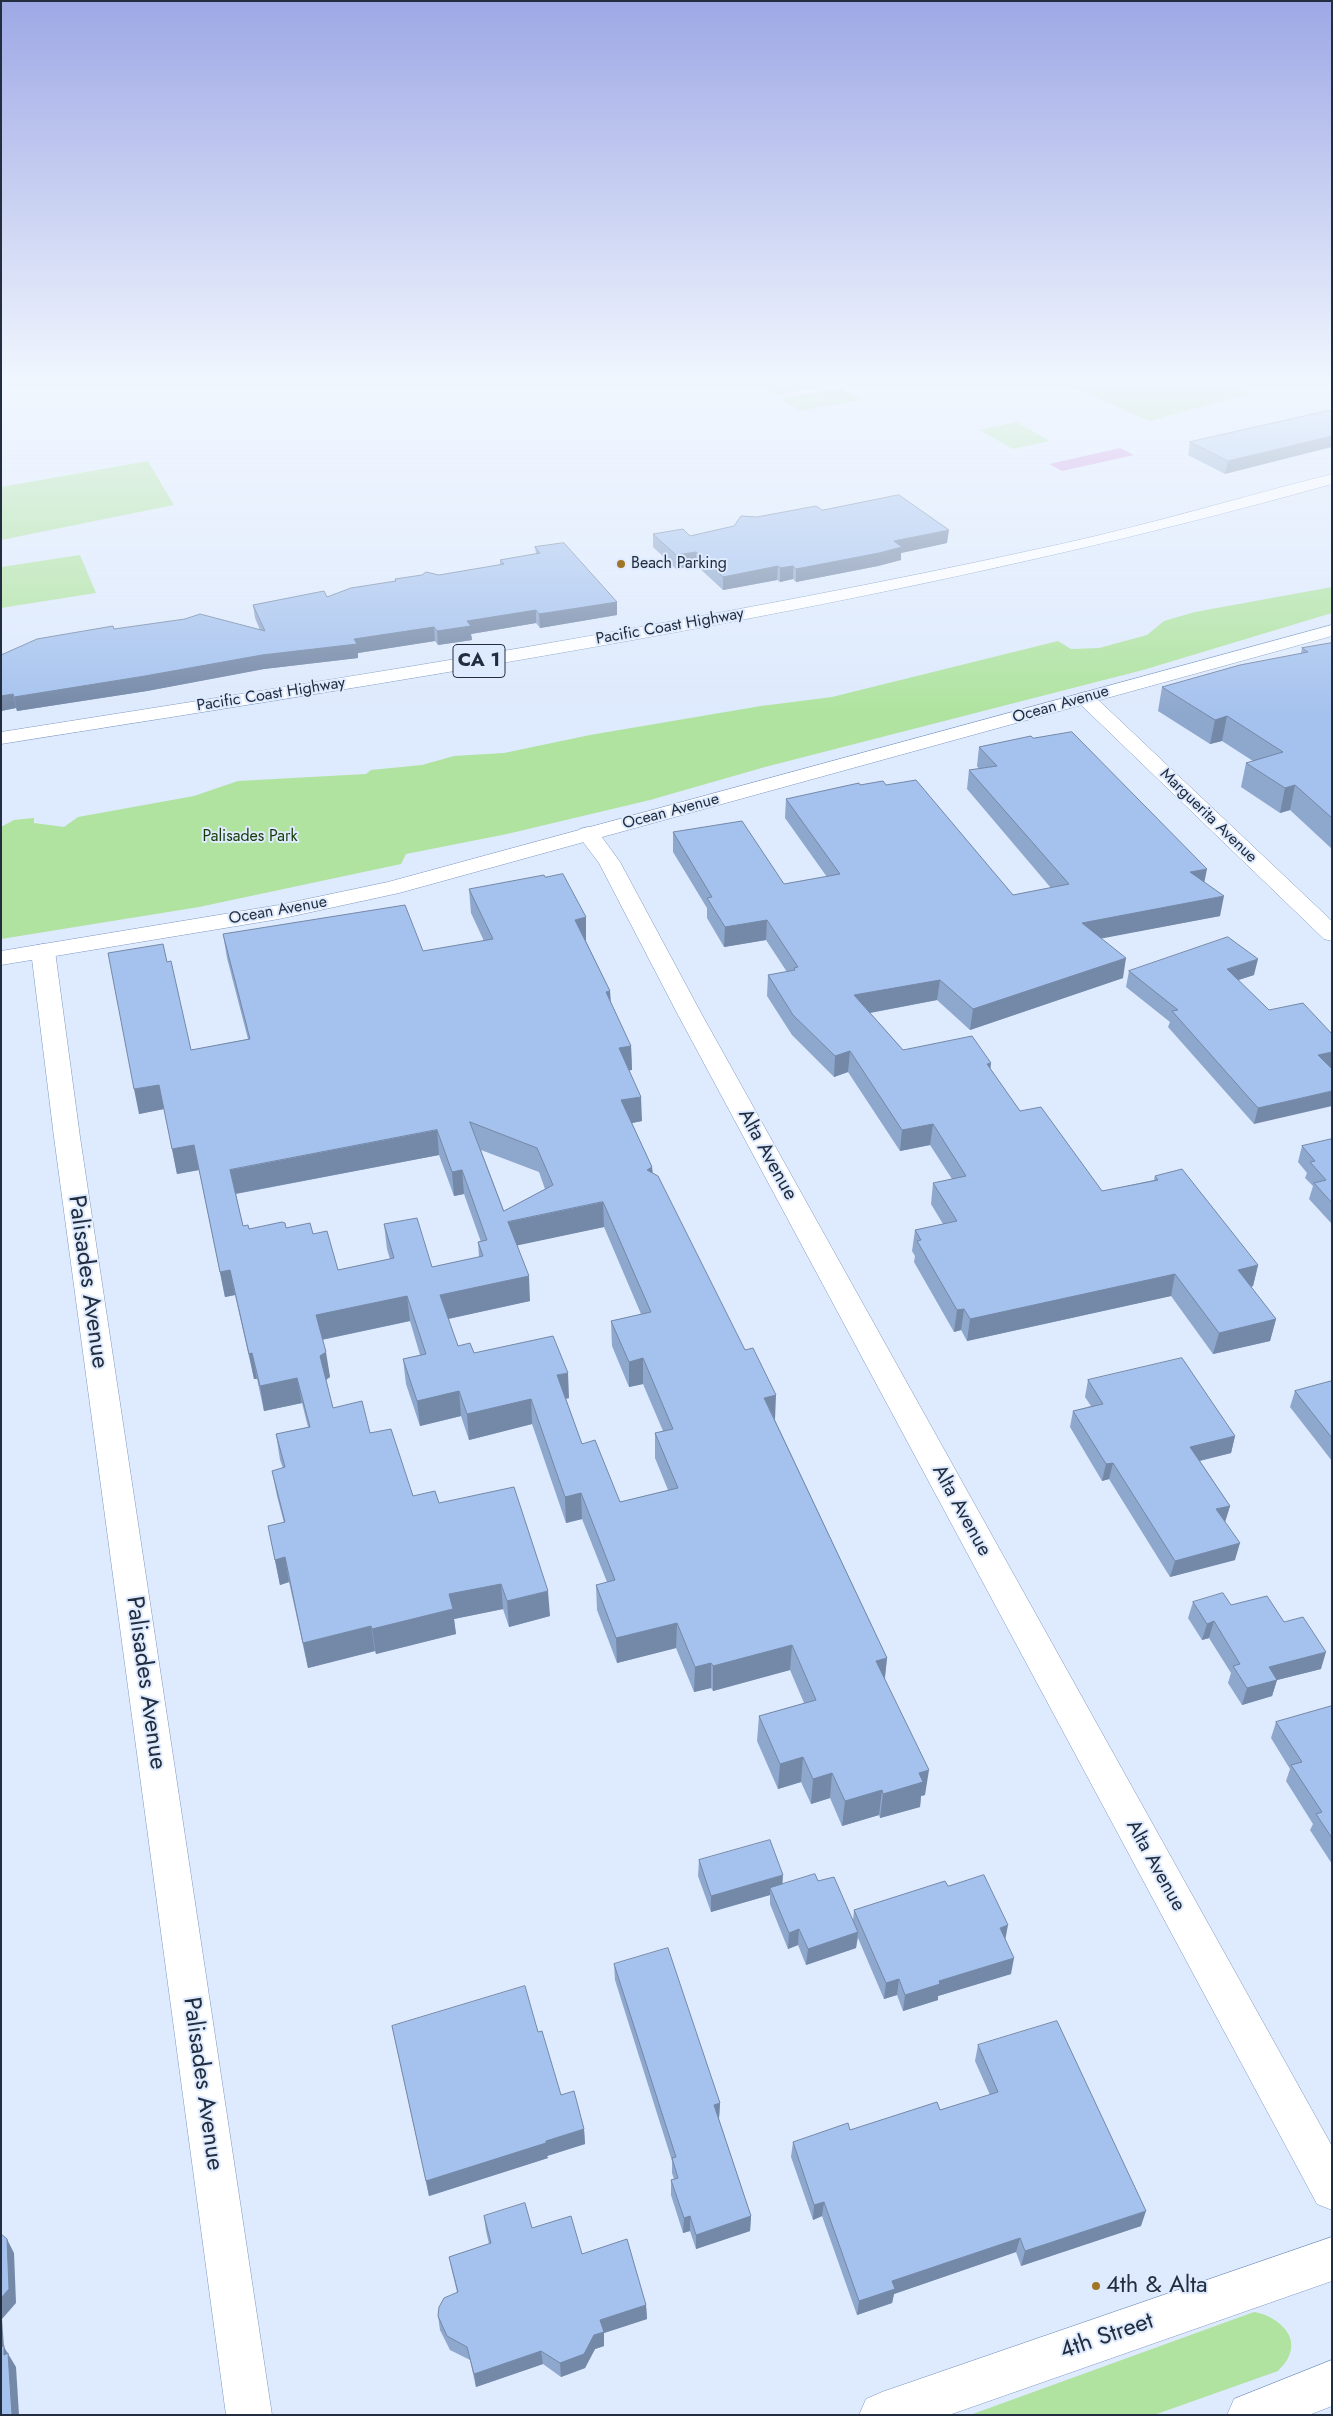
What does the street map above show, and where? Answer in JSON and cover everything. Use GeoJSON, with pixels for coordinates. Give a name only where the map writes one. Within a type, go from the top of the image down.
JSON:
{"type":"FeatureCollection","features":[{"type":"Feature","properties":{"kind":"main road","name":"Pacific Coast Highway"},"geometry":{"type":"LineString","coordinates":[[1,738],[453,666],[748,613],[1063,549],[1291,490]]}},
{"type":"Feature","properties":{"kind":"main road","name":"Ocean Avenue"},"geometry":{"type":"LineString","coordinates":[[1,958],[340,900],[1332,630]]}},
{"type":"Feature","properties":{"kind":"main road","name":"Marguerita Avenue"},"geometry":{"type":"LineString","coordinates":[[1085,698],[1332,934]]}},
{"type":"Feature","properties":{"kind":"main road","name":"Alta Avenue"},"geometry":{"type":"LineString","coordinates":[[588,834],[609,862],[698,1030],[1332,2189]]}},
{"type":"Feature","properties":{"kind":"main road","name":"Palisades Avenue"},"geometry":{"type":"LineString","coordinates":[[43,951],[67,1137],[249,2415]]}},
{"type":"Feature","properties":{"kind":"main road","name":"4th Street"},"geometry":{"type":"LineString","coordinates":[[882,2415],[1332,2259]]}},
{"type":"Feature","properties":{"kind":"main road"},"geometry":{"type":"LineString","coordinates":[[1250,2415],[1332,2383]]}},
{"type":"Feature","properties":{"kind":"green space"},"geometry":{"type":"Polygon","coordinates":[[[1,490],[165,490],[174,505],[1,540],[1,490]]]}},
{"type":"Feature","properties":{"kind":"green space"},"geometry":{"type":"Polygon","coordinates":[[[80,555],[96,593],[1,608],[1,567],[80,555]]]}},
{"type":"Feature","properties":{"kind":"green space","name":"Palisades Park"},"geometry":{"type":"Polygon","coordinates":[[[1332,587],[1332,613],[1143,670],[765,767],[650,800],[507,834],[406,854],[401,864],[199,907],[1,939],[1,827],[14,820],[34,818],[34,823],[64,827],[78,817],[194,796],[238,781],[366,774],[371,770],[422,765],[454,756],[504,753],[590,735],[761,706],[832,697],[1058,641],[1071,649],[1099,648],[1147,635],[1164,621],[1195,612],[1332,587]]]}},
{"type":"Feature","properties":{"kind":"green space"},"geometry":{"type":"Polygon","coordinates":[[[1254,2312],[1270,2317],[1277,2322],[1283,2327],[1291,2341],[1291,2349],[1287,2360],[1278,2371],[1154,2415],[970,2415],[1254,2312]]]}},
{"type":"Feature","properties":{"kind":"building"},"geometry":{"type":"Polygon","coordinates":[[[899,495],[949,530],[894,541],[902,547],[879,553],[796,569],[793,566],[780,568],[778,566],[723,577],[696,552],[676,555],[653,534],[683,529],[690,536],[734,526],[741,516],[757,517],[816,506],[822,510],[899,495]]]}},
{"type":"Feature","properties":{"kind":"building"},"geometry":{"type":"Polygon","coordinates":[[[564,543],[617,602],[539,614],[536,610],[467,621],[471,626],[437,631],[434,627],[354,639],[357,644],[262,655],[14,697],[13,694],[1,696],[1,655],[37,639],[113,626],[114,629],[185,619],[200,614],[265,631],[253,605],[324,591],[327,597],[351,588],[396,581],[395,579],[422,575],[426,572],[439,575],[504,564],[500,560],[540,553],[535,547],[564,543]]]}},
{"type":"Feature","properties":{"kind":"building"},"geometry":{"type":"Polygon","coordinates":[[[1332,643],[1332,818],[1295,785],[1285,788],[1246,763],[1283,752],[1227,716],[1215,720],[1162,687],[1240,665],[1308,652],[1302,648],[1332,643]]]}},
{"type":"Feature","properties":{"kind":"building"},"geometry":{"type":"Polygon","coordinates":[[[1072,732],[1207,869],[1190,872],[1224,896],[1082,923],[1126,958],[973,1009],[940,980],[854,995],[903,1050],[972,1036],[991,1063],[987,1064],[1020,1111],[1041,1107],[1102,1191],[1158,1180],[1155,1176],[1182,1169],[1258,1265],[1238,1270],[1276,1319],[1219,1333],[1175,1274],[970,1319],[964,1309],[957,1310],[917,1241],[921,1240],[915,1230],[957,1221],[933,1183],[966,1176],[933,1124],[902,1130],[850,1051],[835,1056],[793,1015],[768,975],[795,970],[794,968],[798,967],[767,920],[725,927],[707,898],[712,897],[673,832],[742,821],[784,884],[840,874],[786,799],[859,783],[860,785],[883,781],[886,785],[916,780],[1013,895],[1069,884],[969,770],[997,766],[979,747],[1031,736],[1033,738],[1072,732]]]}},
{"type":"Feature","properties":{"kind":"building"},"geometry":{"type":"Polygon","coordinates":[[[563,874],[586,917],[575,920],[610,991],[606,992],[631,1046],[619,1048],[641,1097],[621,1100],[652,1167],[647,1170],[658,1176],[745,1350],[753,1348],[776,1395],[764,1398],[887,1658],[876,1661],[929,1770],[919,1773],[923,1782],[883,1794],[882,1790],[845,1801],[832,1773],[813,1779],[803,1757],[780,1764],[759,1716],[816,1700],[792,1645],[713,1666],[711,1663],[695,1667],[677,1623],[616,1638],[596,1585],[615,1580],[581,1493],[565,1497],[531,1399],[467,1414],[459,1391],[417,1401],[403,1359],[426,1354],[407,1296],[316,1315],[326,1352],[320,1356],[333,1408],[362,1401],[370,1433],[391,1429],[413,1496],[435,1491],[439,1503],[514,1487],[548,1591],[507,1601],[501,1584],[449,1594],[453,1609],[372,1629],[371,1626],[303,1643],[285,1557],[275,1560],[268,1526],[285,1522],[272,1471],[285,1467],[276,1434],[310,1427],[297,1378],[260,1386],[252,1353],[249,1354],[230,1270],[220,1272],[194,1145],[172,1149],[159,1085],[134,1089],[108,953],[163,944],[167,962],[171,961],[191,1050],[250,1039],[223,934],[405,905],[423,951],[493,939],[469,889],[544,875],[545,877],[563,874]],[[470,1122],[504,1211],[553,1185],[537,1148],[470,1122]],[[437,1130],[230,1170],[243,1226],[248,1225],[249,1229],[282,1222],[285,1223],[286,1228],[310,1223],[313,1234],[327,1231],[338,1270],[394,1258],[384,1224],[417,1218],[432,1267],[483,1256],[478,1242],[487,1240],[462,1170],[452,1172],[437,1130]],[[603,1202],[508,1222],[529,1276],[440,1295],[458,1346],[470,1343],[474,1353],[553,1336],[568,1373],[557,1375],[582,1444],[595,1440],[620,1502],[678,1488],[655,1433],[673,1429],[643,1358],[629,1362],[611,1321],[651,1312],[603,1202]]]}},
{"type":"Feature","properties":{"kind":"building"},"geometry":{"type":"Polygon","coordinates":[[[1228,937],[1258,959],[1227,969],[1269,1010],[1303,1003],[1332,1034],[1332,1052],[1318,1055],[1332,1069],[1332,1091],[1258,1108],[1172,1011],[1178,1010],[1129,971],[1228,937]]]}},
{"type":"Feature","properties":{"kind":"building"},"geometry":{"type":"Polygon","coordinates":[[[1332,1139],[1332,1203],[1314,1183],[1326,1180],[1310,1162],[1315,1161],[1302,1146],[1332,1139]]]}},
{"type":"Feature","properties":{"kind":"building"},"geometry":{"type":"Polygon","coordinates":[[[1182,1358],[1235,1436],[1190,1447],[1230,1506],[1216,1509],[1240,1543],[1175,1561],[1113,1463],[1106,1464],[1073,1411],[1103,1404],[1088,1380],[1182,1358]]]}},
{"type":"Feature","properties":{"kind":"building"},"geometry":{"type":"Polygon","coordinates":[[[1332,1381],[1332,1438],[1295,1391],[1332,1381]]]}},
{"type":"Feature","properties":{"kind":"building"},"geometry":{"type":"Polygon","coordinates":[[[1223,1593],[1231,1605],[1267,1596],[1284,1622],[1303,1617],[1326,1652],[1269,1667],[1277,1680],[1247,1688],[1233,1666],[1240,1664],[1214,1621],[1207,1624],[1193,1602],[1223,1593]]]}},
{"type":"Feature","properties":{"kind":"building"},"geometry":{"type":"Polygon","coordinates":[[[1332,1706],[1332,1838],[1316,1814],[1322,1812],[1291,1765],[1302,1762],[1276,1722],[1332,1706]]]}},
{"type":"Feature","properties":{"kind":"building"},"geometry":{"type":"Polygon","coordinates":[[[770,1840],[783,1875],[711,1896],[699,1860],[770,1840]]]}},
{"type":"Feature","properties":{"kind":"building"},"geometry":{"type":"Polygon","coordinates":[[[815,1874],[818,1881],[834,1877],[858,1932],[808,1949],[799,1929],[789,1933],[770,1888],[815,1874]]]}},
{"type":"Feature","properties":{"kind":"building"},"geometry":{"type":"Polygon","coordinates":[[[984,1875],[1008,1925],[1000,1928],[1014,1958],[939,1981],[940,1984],[905,1995],[899,1979],[886,1983],[854,1910],[945,1881],[948,1886],[984,1875]]]}},
{"type":"Feature","properties":{"kind":"building"},"geometry":{"type":"Polygon","coordinates":[[[668,1948],[720,2103],[714,2105],[751,2216],[696,2235],[690,2216],[684,2218],[671,2180],[678,2178],[672,2158],[676,2157],[614,1964],[668,1948]]]}},
{"type":"Feature","properties":{"kind":"building"},"geometry":{"type":"Polygon","coordinates":[[[525,1986],[538,2032],[542,2031],[561,2095],[574,2091],[584,2129],[426,2181],[392,2026],[525,1986]]]}},
{"type":"Feature","properties":{"kind":"building"},"geometry":{"type":"Polygon","coordinates":[[[1057,2021],[1146,2211],[1025,2251],[1020,2238],[892,2281],[895,2289],[859,2301],[824,2202],[814,2205],[793,2142],[848,2123],[850,2130],[937,2102],[940,2110],[998,2092],[978,2045],[1057,2021]]]}},
{"type":"Feature","properties":{"kind":"building"},"geometry":{"type":"Polygon","coordinates":[[[525,2203],[532,2228],[571,2216],[582,2254],[627,2239],[646,2305],[600,2320],[604,2332],[594,2335],[584,2354],[560,2363],[541,2351],[474,2374],[467,2347],[447,2336],[438,2316],[439,2307],[444,2298],[458,2292],[449,2257],[491,2243],[484,2216],[525,2203]]]}},
{"type":"Feature","properties":{"kind":"building"},"geometry":{"type":"Polygon","coordinates":[[[1,2234],[7,2239],[9,2289],[1,2298],[1,2234]]]}},
{"type":"Feature","properties":{"kind":"building"},"geometry":{"type":"Polygon","coordinates":[[[4,2346],[4,2355],[8,2353],[12,2415],[1,2415],[1,2347],[4,2346]]]}},
{"type":"Feature","properties":{"kind":"place","name":"Beach Parking"},"geometry":{"type":"Point","coordinates":[621,564]}},
{"type":"Feature","properties":{"kind":"place","name":"4th & Alta"},"geometry":{"type":"Point","coordinates":[1096,2286]}}]}
